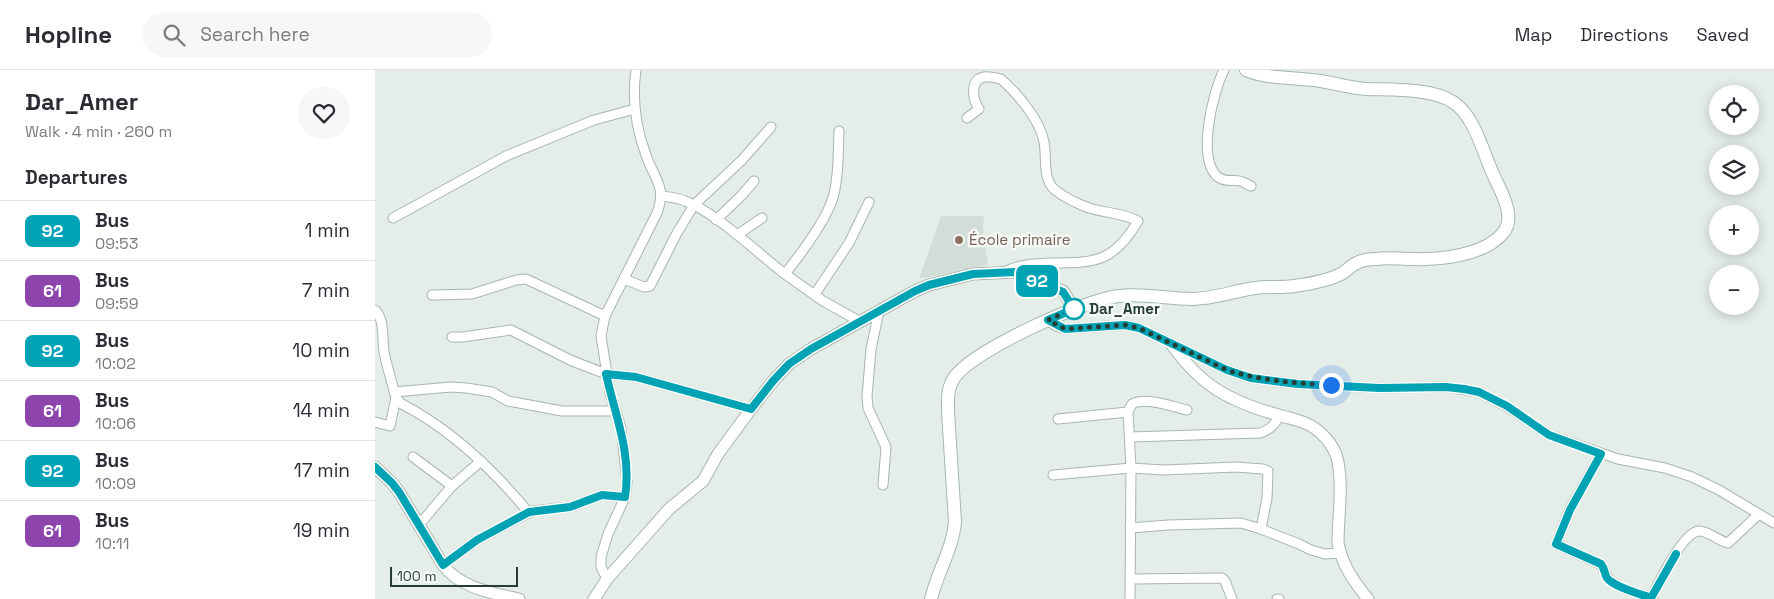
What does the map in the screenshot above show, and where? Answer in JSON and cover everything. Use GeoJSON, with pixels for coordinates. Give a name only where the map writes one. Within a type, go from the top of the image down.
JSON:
{"type":"FeatureCollection","features":[{"type":"Feature","properties":{"kind":"main road"},"geometry":{"type":"LineString","coordinates":[[931,599],[935,582],[954,531],[955,522],[947,412],[950,386],[955,377],[997,346],[1048,320],[1096,300],[1118,296],[1147,295],[1194,299],[1257,287],[1303,285],[1325,280],[1342,273],[1357,263],[1378,258],[1411,259],[1459,255],[1493,242],[1504,232],[1508,220],[1507,206],[1479,138],[1469,120],[1453,102],[1442,97],[1424,93],[1363,88],[1314,80],[1267,77],[1246,70]]}},
{"type":"Feature","properties":{"kind":"street"},"geometry":{"type":"LineString","coordinates":[[607,579],[601,567],[601,557],[608,534],[625,497],[627,482],[621,428],[606,374],[601,336],[605,316],[657,213],[662,196],[661,189],[646,154],[635,109],[636,70]]}},
{"type":"Feature","properties":{"kind":"street"},"geometry":{"type":"LineString","coordinates":[[1225,70],[1212,111],[1207,139],[1211,169],[1227,182],[1240,181],[1251,186]]}},
{"type":"Feature","properties":{"kind":"street"},"geometry":{"type":"LineString","coordinates":[[967,118],[979,109],[973,96],[975,85],[979,80],[985,77],[1001,79],[1027,107],[1037,125],[1045,143],[1049,183],[1055,190],[1089,208],[1125,215],[1138,221],[1117,250],[1103,258],[1081,262],[1021,265],[1003,273]]}},
{"type":"Feature","properties":{"kind":"street"},"geometry":{"type":"LineString","coordinates":[[393,218],[505,156],[594,120],[635,109]]}},
{"type":"Feature","properties":{"kind":"street"},"geometry":{"type":"LineString","coordinates":[[625,279],[644,287],[650,286],[681,225],[694,205],[742,160],[771,128]]}},
{"type":"Feature","properties":{"kind":"street"},"geometry":{"type":"LineString","coordinates":[[785,274],[812,236],[834,196],[837,178],[839,131]]}},
{"type":"Feature","properties":{"kind":"street"},"geometry":{"type":"LineString","coordinates":[[716,220],[742,195],[754,180]]}},
{"type":"Feature","properties":{"kind":"street"},"geometry":{"type":"LineString","coordinates":[[662,196],[684,200],[694,205],[737,235],[785,274],[859,321]]}},
{"type":"Feature","properties":{"kind":"street"},"geometry":{"type":"LineString","coordinates":[[815,294],[849,243],[869,202]]}},
{"type":"Feature","properties":{"kind":"street"},"geometry":{"type":"LineString","coordinates":[[737,235],[761,218]]}},
{"type":"Feature","properties":{"kind":"street"},"geometry":{"type":"LineString","coordinates":[[594,599],[607,579],[669,509],[703,482],[718,454],[773,381],[789,364],[811,349],[859,321],[929,285],[973,274],[1021,274],[1063,292],[1074,309]]}},
{"type":"Feature","properties":{"kind":"street"},"geometry":{"type":"LineString","coordinates":[[432,295],[472,294],[516,280],[526,279],[605,316]]}},
{"type":"Feature","properties":{"kind":"street"},"geometry":{"type":"LineString","coordinates":[[375,310],[379,314],[395,395],[400,402],[438,424],[481,460],[529,512]]}},
{"type":"Feature","properties":{"kind":"street"},"geometry":{"type":"LineString","coordinates":[[879,311],[871,349],[867,397],[868,408],[886,447],[883,485]]}},
{"type":"Feature","properties":{"kind":"street"},"geometry":{"type":"LineString","coordinates":[[1048,320],[1065,329],[1125,325],[1153,334],[1172,345],[1227,370],[1251,378],[1298,384],[1380,388],[1446,387],[1479,392],[1507,406],[1549,435],[1618,459],[1665,468],[1692,477],[1719,490],[1774,524]]}},
{"type":"Feature","properties":{"kind":"street"},"geometry":{"type":"LineString","coordinates":[[452,336],[463,337],[511,330],[570,360],[606,374],[636,377],[751,409]]}},
{"type":"Feature","properties":{"kind":"street"},"geometry":{"type":"LineString","coordinates":[[1172,345],[1191,367],[1221,392],[1279,416],[1305,423],[1315,428],[1327,439],[1338,460],[1340,474],[1338,543],[1340,553],[1346,569],[1368,599]]}},
{"type":"Feature","properties":{"kind":"street"},"geometry":{"type":"LineString","coordinates":[[395,395],[465,388],[492,392],[508,401],[562,411],[616,411]]}},
{"type":"Feature","properties":{"kind":"street"},"geometry":{"type":"LineString","coordinates":[[375,422],[390,426],[395,395]]}},
{"type":"Feature","properties":{"kind":"street"},"geometry":{"type":"LineString","coordinates":[[1130,599],[1131,468],[1128,412],[1132,404],[1141,401],[1187,410]]}},
{"type":"Feature","properties":{"kind":"street"},"geometry":{"type":"LineString","coordinates":[[1058,419],[1128,412]]}},
{"type":"Feature","properties":{"kind":"street"},"geometry":{"type":"LineString","coordinates":[[1130,437],[1260,433],[1267,431],[1275,425],[1279,416]]}},
{"type":"Feature","properties":{"kind":"street"},"geometry":{"type":"LineString","coordinates":[[1601,454],[1570,510],[1556,544],[1601,564],[1607,578],[1614,584],[1652,599],[1679,550],[1689,536],[1697,532],[1704,532],[1728,543],[1759,514]]}},
{"type":"Feature","properties":{"kind":"street"},"geometry":{"type":"LineString","coordinates":[[413,457],[452,486]]}},
{"type":"Feature","properties":{"kind":"street"},"geometry":{"type":"LineString","coordinates":[[418,526],[452,486],[481,460]]}},
{"type":"Feature","properties":{"kind":"street"},"geometry":{"type":"LineString","coordinates":[[375,467],[392,483],[443,565],[452,575],[464,583],[519,599]]}},
{"type":"Feature","properties":{"kind":"street"},"geometry":{"type":"LineString","coordinates":[[1053,475],[1131,468],[1164,470],[1236,467],[1263,469],[1268,471],[1267,498],[1261,529]]}},
{"type":"Feature","properties":{"kind":"street"},"geometry":{"type":"LineString","coordinates":[[443,565],[477,540],[529,512],[570,507],[602,495],[625,497]]}},
{"type":"Feature","properties":{"kind":"street"},"geometry":{"type":"LineString","coordinates":[[1130,528],[1168,524],[1241,523],[1261,529],[1311,550],[1325,554],[1340,553]]}},
{"type":"Feature","properties":{"kind":"street"},"geometry":{"type":"LineString","coordinates":[[1131,580],[1222,578],[1232,599]]}},
{"type":"Feature","properties":{"kind":"shaded area","name":"École primaire"},"geometry":{"type":"Polygon","coordinates":[[[941,216],[984,216],[983,230],[988,265],[919,279],[941,216]]]}},
{"type":"Feature","properties":{"kind":"bus line","name":"92"},"geometry":{"type":"LineString","coordinates":[[375,467],[399,492],[443,565],[477,540],[529,512],[570,507],[602,495],[625,497],[627,482],[626,460],[621,428],[606,374],[636,377],[751,409],[789,364],[859,321],[915,291],[952,278],[973,274],[1015,272],[1067,295],[1074,309],[1048,320],[1056,326],[1065,329],[1125,325],[1139,328],[1227,370],[1251,378],[1298,384],[1380,388],[1446,387],[1487,395],[1507,406],[1549,435],[1601,454],[1570,510],[1556,544],[1601,564],[1607,578],[1614,584],[1651,598],[1676,554]]}},
{"type":"Feature","properties":{"kind":"place","name":"École primaire"},"geometry":{"type":"Point","coordinates":[959,240]}},
{"type":"Feature","properties":{"kind":"place","name":"Dar_Amer"},"geometry":{"type":"Point","coordinates":[1074,309]}},
{"type":"Feature","properties":{"kind":"route"},"geometry":{"type":"LineString","coordinates":[[1074,309],[1048,320],[1056,326],[1065,329],[1125,325],[1139,328],[1227,370],[1251,378],[1298,384],[1331,385]]}}]}
